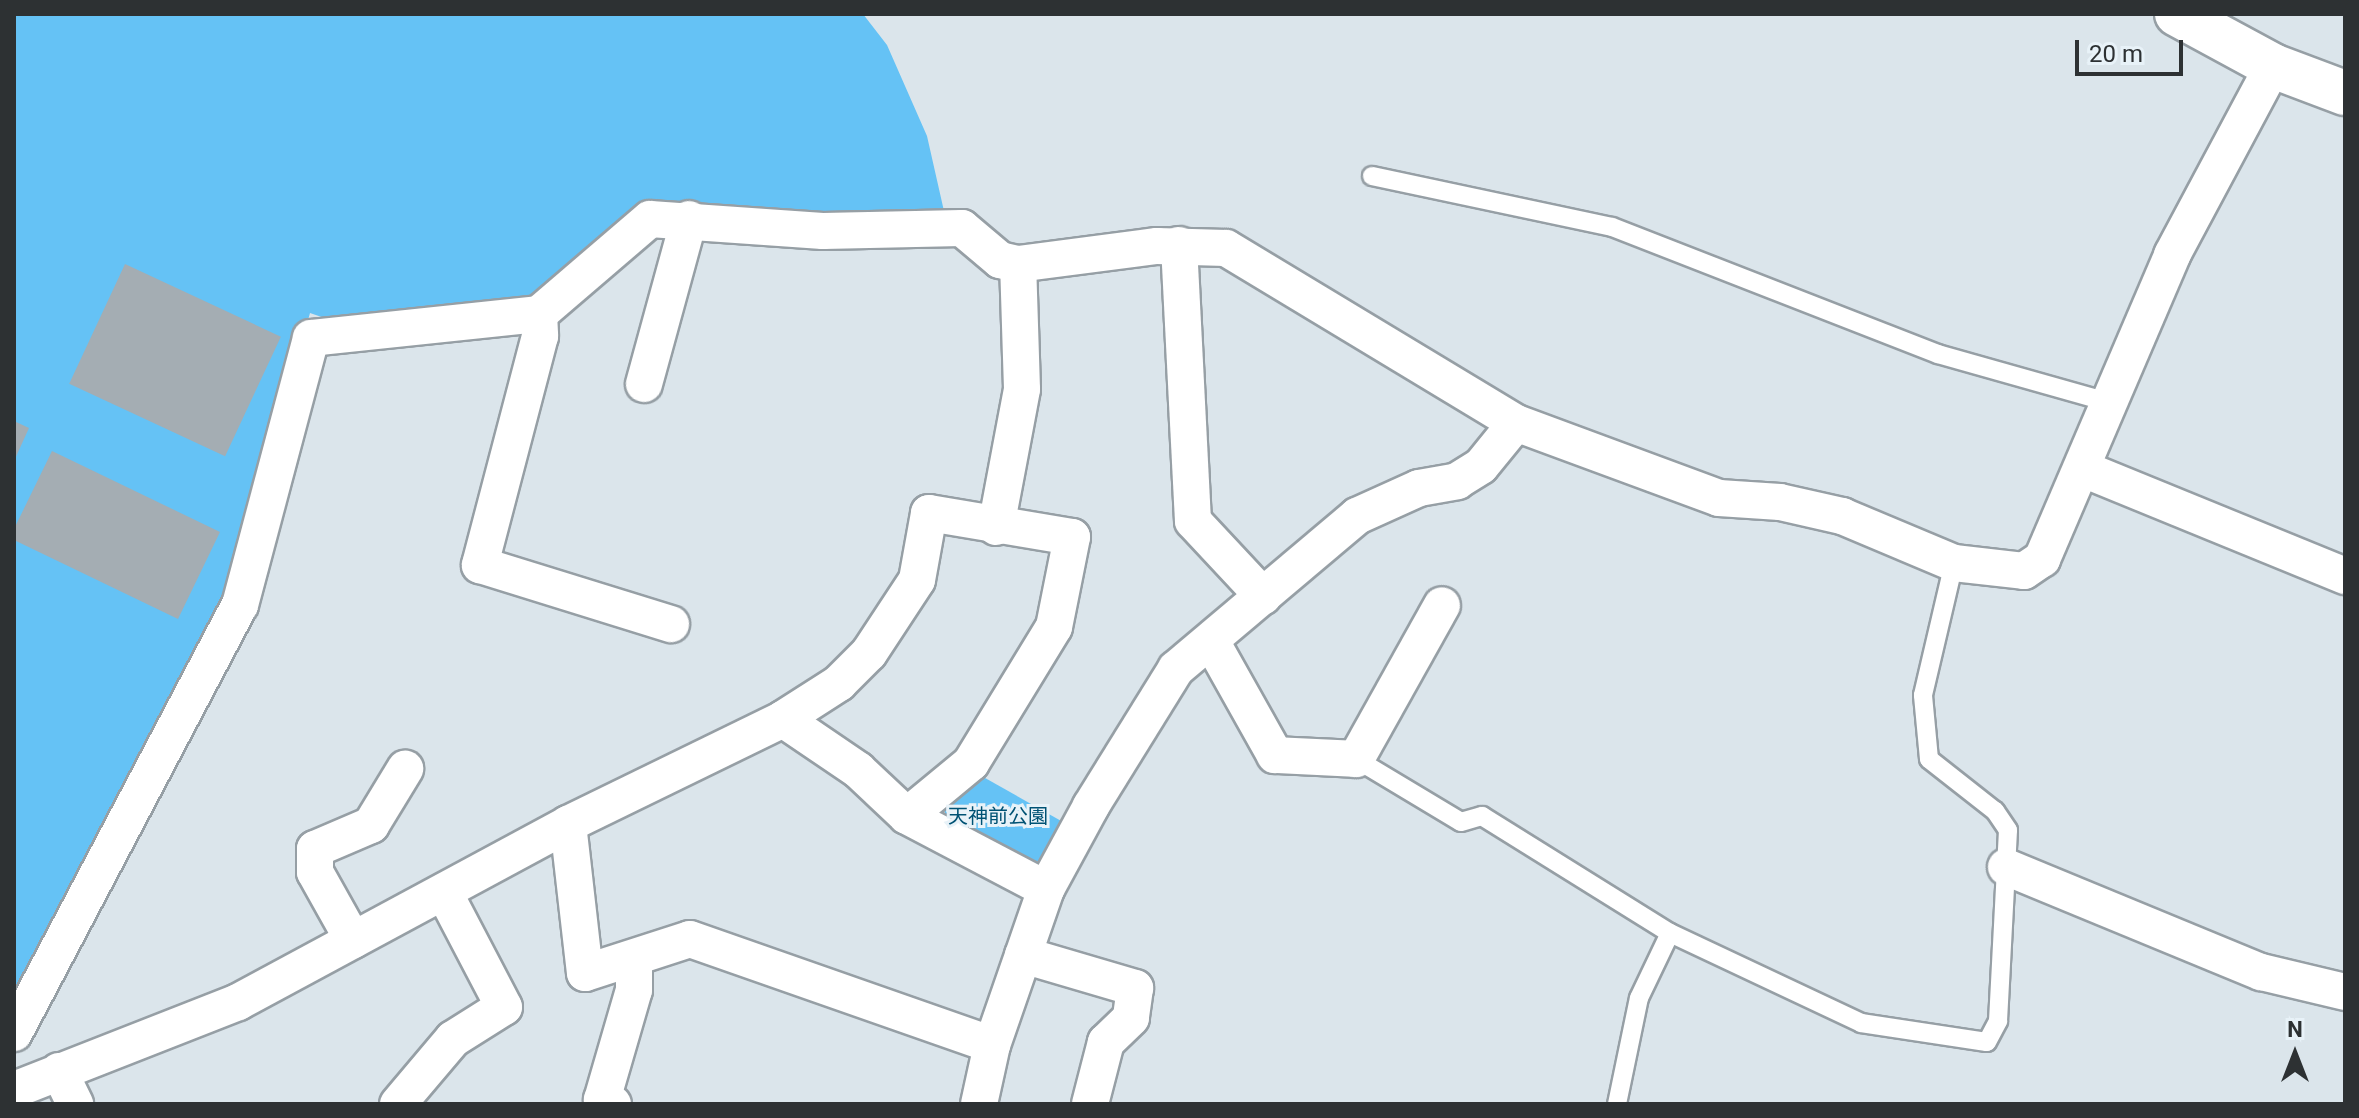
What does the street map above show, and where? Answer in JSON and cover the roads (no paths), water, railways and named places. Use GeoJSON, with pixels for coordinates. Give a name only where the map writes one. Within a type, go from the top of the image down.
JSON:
{"type":"FeatureCollection","features":[{"type":"Feature","properties":{"kind":"street"},"geometry":{"type":"LineString","coordinates":[[2177,14],[2273,66],[2345,93]]}},
{"type":"Feature","properties":{"kind":"street"},"geometry":{"type":"LineString","coordinates":[[14,1033],[240,605],[311,338],[539,314],[650,219],[689,219],[823,231],[962,228],[1000,260],[1018,264],[1179,245],[1226,248],[1516,423],[1719,498],[1780,502],[1842,516],[1954,563],[2024,571],[2042,559],[2172,255],[2273,66]]}},
{"type":"Feature","properties":{"kind":"street"},"geometry":{"type":"LineString","coordinates":[[644,384],[689,219]]}},
{"type":"Feature","properties":{"kind":"street"},"geometry":{"type":"LineString","coordinates":[[1179,245],[1193,521],[1263,596]]}},
{"type":"Feature","properties":{"kind":"street"},"geometry":{"type":"LineString","coordinates":[[996,527],[1022,389],[1018,264]]}},
{"type":"Feature","properties":{"kind":"street"},"geometry":{"type":"LineString","coordinates":[[539,314],[540,336],[480,565],[671,624]]}},
{"type":"Feature","properties":{"kind":"street"},"geometry":{"type":"LineString","coordinates":[[979,1104],[992,1045],[1046,889],[1176,669],[1357,516],[1419,488],[1457,481],[1481,466],[1516,423]]}},
{"type":"Feature","properties":{"kind":"street"},"geometry":{"type":"LineString","coordinates":[[2083,469],[2345,576]]}},
{"type":"Feature","properties":{"kind":"street"},"geometry":{"type":"LineString","coordinates":[[14,1090],[238,1002],[568,824],[783,719],[839,683],[869,653],[917,580],[929,513],[996,527],[1072,537],[1054,627],[971,763],[907,816]]}},
{"type":"Feature","properties":{"kind":"street"},"geometry":{"type":"LineString","coordinates":[[1211,641],[1275,755],[1356,759],[1442,605]]}},
{"type":"Feature","properties":{"kind":"street"},"geometry":{"type":"LineString","coordinates":[[783,719],[858,770],[907,816],[1046,889]]}},
{"type":"Feature","properties":{"kind":"street"},"geometry":{"type":"LineString","coordinates":[[353,940],[315,872],[315,849],[371,825],[405,769]]}},
{"type":"Feature","properties":{"kind":"street"},"geometry":{"type":"LineString","coordinates":[[568,824],[585,973],[690,939],[992,1045]]}},
{"type":"Feature","properties":{"kind":"street"},"geometry":{"type":"LineString","coordinates":[[2006,867],[2261,972],[2345,992]]}},
{"type":"Feature","properties":{"kind":"street"},"geometry":{"type":"LineString","coordinates":[[398,1104],[453,1039],[504,1007],[444,892]]}},
{"type":"Feature","properties":{"kind":"street"},"geometry":{"type":"LineString","coordinates":[[1023,955],[1135,988],[1131,1018],[1106,1042],[1090,1104]]}},
{"type":"Feature","properties":{"kind":"street"},"geometry":{"type":"LineString","coordinates":[[613,1104],[602,1100],[634,990],[634,958]]}},
{"type":"Feature","properties":{"kind":"street"},"geometry":{"type":"LineString","coordinates":[[59,1071],[75,1104]]}},
{"type":"Feature","properties":{"kind":"lane"},"geometry":{"type":"LineString","coordinates":[[1372,176],[1612,227],[1938,354],[2111,403]]}},
{"type":"Feature","properties":{"kind":"lane"},"geometry":{"type":"LineString","coordinates":[[1356,759],[1461,822],[1482,816],[1670,933],[1861,1023],[1987,1042],[1998,1021],[2008,830],[1995,811],[1929,759],[1923,695],[1954,563]]}},
{"type":"Feature","properties":{"kind":"lane"},"geometry":{"type":"LineString","coordinates":[[1617,1104],[1639,998],[1670,933]]}},
{"type":"Feature","properties":{"kind":"park label","name":"天神前公園"},"geometry":{"type":"Point","coordinates":[998,816]}}]}
